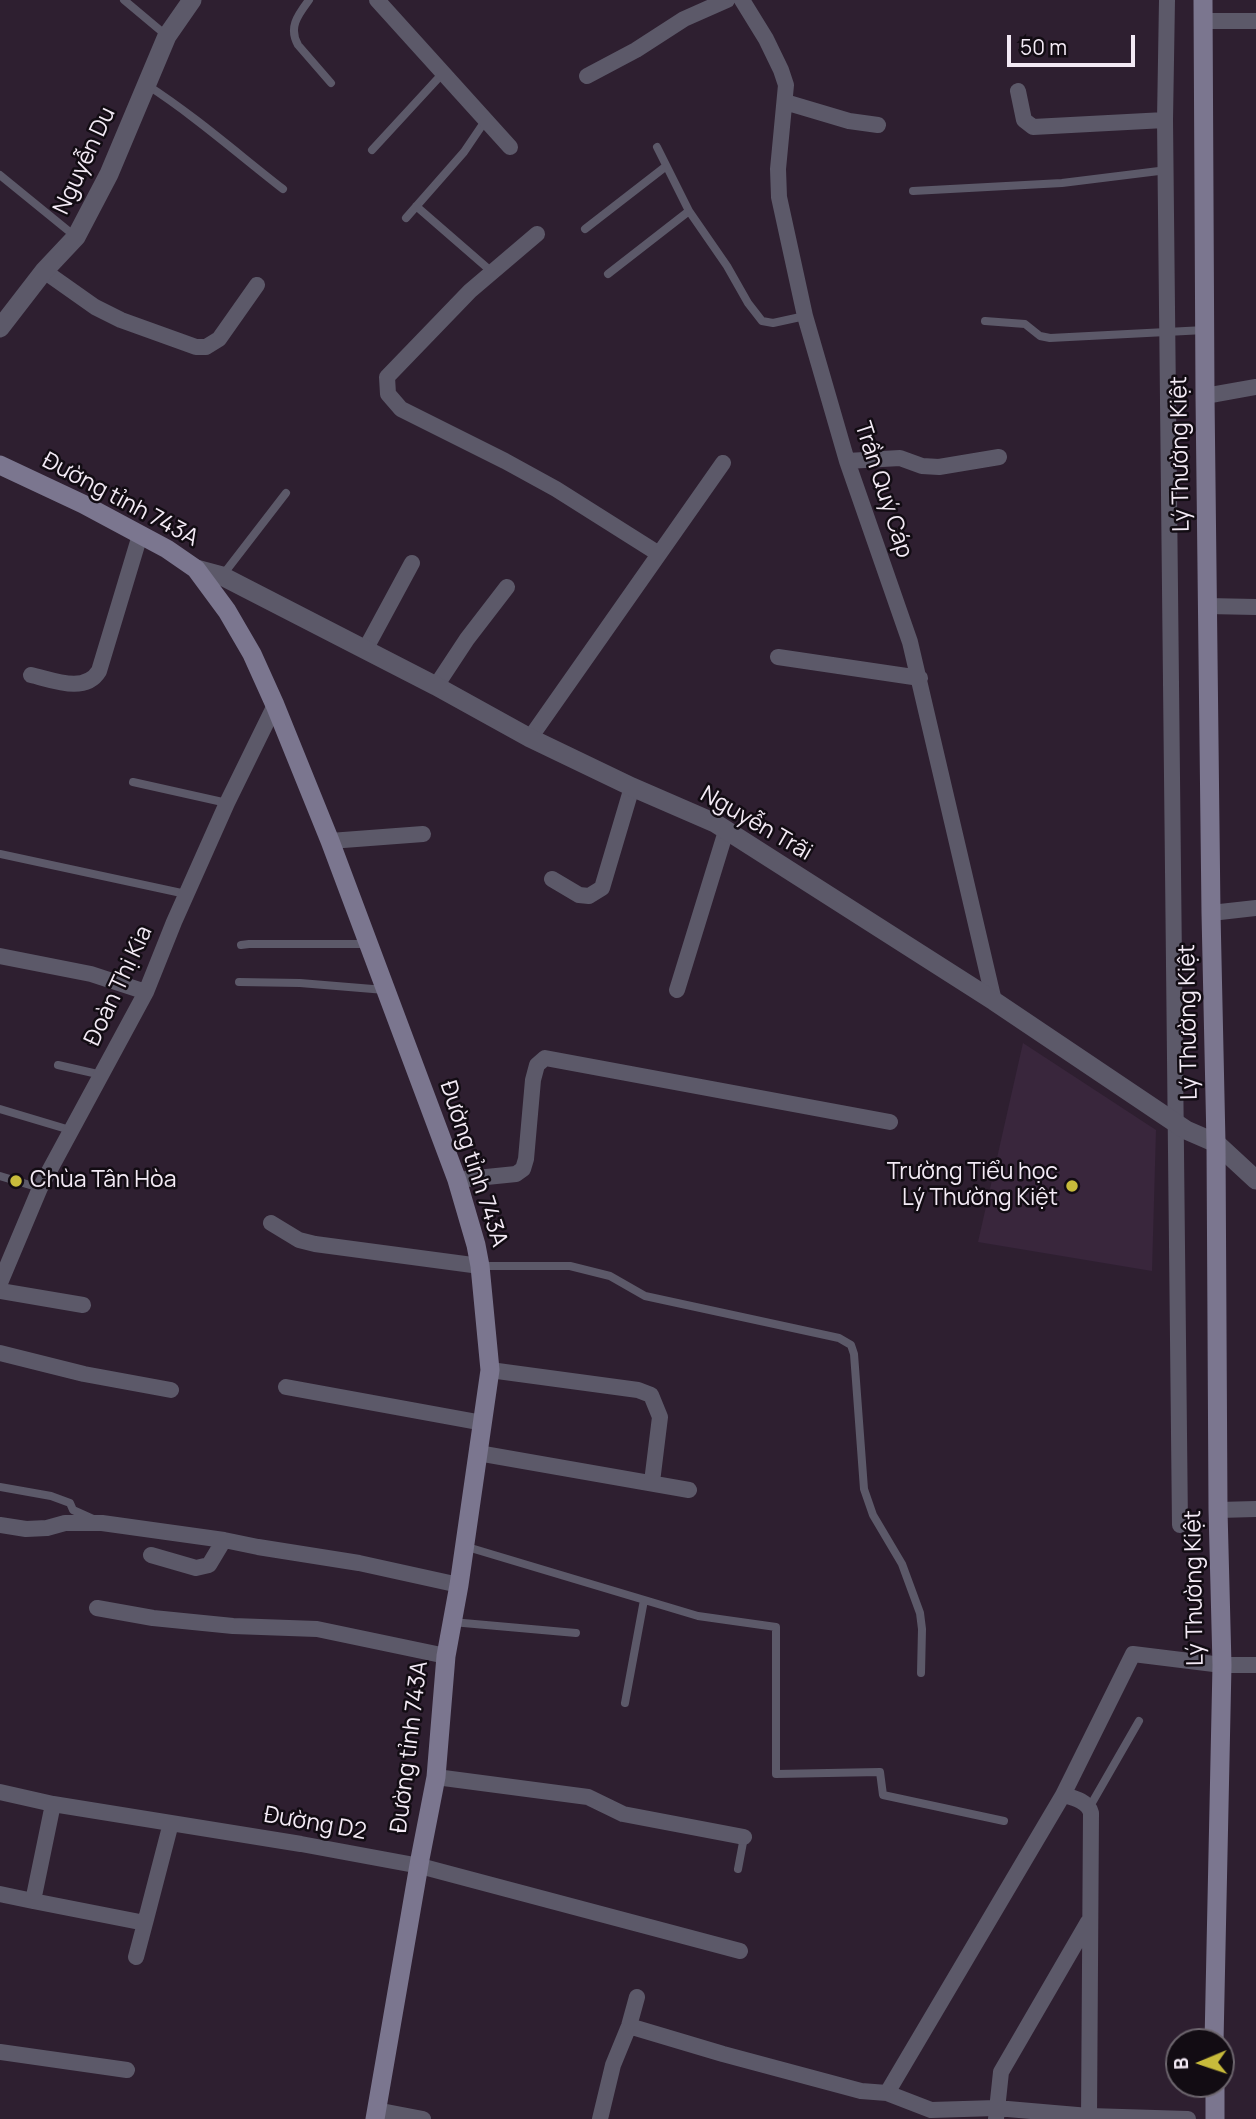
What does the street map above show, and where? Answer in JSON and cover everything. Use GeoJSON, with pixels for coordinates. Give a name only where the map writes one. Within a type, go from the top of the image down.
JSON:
{"type":"FeatureCollection","features":[{"type":"Feature","properties":{"kind":"main road","name":"Lý Thường Kiệt"},"geometry":{"type":"LineString","coordinates":[[1203,0],[1205,396],[1222,1665],[1214,2028]]}},
{"type":"Feature","properties":{"kind":"main road","name":"Đường tỉnh 743A"},"geometry":{"type":"LineString","coordinates":[[0,466],[83,504],[167,549],[196,569],[227,611],[252,654],[275,705],[330,841],[457,1180],[480,1266],[490,1370],[446,1656],[436,1777],[376,2115]]}},
{"type":"Feature","properties":{"kind":"main road"},"geometry":{"type":"LineString","coordinates":[[1215,2098],[1215,2119]]}},
{"type":"Feature","properties":{"kind":"street","name":"Nguyễn Du"},"geometry":{"type":"LineString","coordinates":[[3,317],[76,237],[109,174],[167,36],[192,0]]}},
{"type":"Feature","properties":{"kind":"street"},"geometry":{"type":"LineString","coordinates":[[377,0],[510,147]]}},
{"type":"Feature","properties":{"kind":"street"},"geometry":{"type":"LineString","coordinates":[[587,76],[636,50],[684,19],[727,0]]}},
{"type":"Feature","properties":{"kind":"street","name":"Trần Quý Cáp"},"geometry":{"type":"LineString","coordinates":[[742,0],[766,39],[782,70],[786,85],[778,169],[779,197],[805,316],[848,461],[920,678],[994,1001]]}},
{"type":"Feature","properties":{"kind":"street"},"geometry":{"type":"LineString","coordinates":[[1167,0],[1165,120],[1180,1524]]}},
{"type":"Feature","properties":{"kind":"street"},"geometry":{"type":"LineString","coordinates":[[1203,21],[1256,21]]}},
{"type":"Feature","properties":{"kind":"street"},"geometry":{"type":"LineString","coordinates":[[1018,91],[1024,120],[1033,127],[1165,120]]}},
{"type":"Feature","properties":{"kind":"street"},"geometry":{"type":"LineString","coordinates":[[785,102],[849,121],[878,125]]}},
{"type":"Feature","properties":{"kind":"street"},"geometry":{"type":"LineString","coordinates":[[537,234],[470,291],[387,377],[388,394],[401,409],[556,489],[659,554]]}},
{"type":"Feature","properties":{"kind":"street"},"geometry":{"type":"LineString","coordinates":[[44,271],[95,307],[121,320],[196,347],[206,347],[219,339],[257,285]]}},
{"type":"Feature","properties":{"kind":"street"},"geometry":{"type":"LineString","coordinates":[[1205,396],[1256,387]]}},
{"type":"Feature","properties":{"kind":"street"},"geometry":{"type":"LineString","coordinates":[[848,461],[900,458],[922,466],[939,467],[999,457]]}},
{"type":"Feature","properties":{"kind":"street"},"geometry":{"type":"LineString","coordinates":[[530,738],[723,463]]}},
{"type":"Feature","properties":{"kind":"street"},"geometry":{"type":"LineString","coordinates":[[31,675],[74,684],[89,682],[95,678],[140,535]]}},
{"type":"Feature","properties":{"kind":"street"},"geometry":{"type":"LineString","coordinates":[[365,650],[412,563]]}},
{"type":"Feature","properties":{"kind":"street","name":"Nguyễn Trãi"},"geometry":{"type":"LineString","coordinates":[[196,569],[222,576],[436,686],[530,738],[715,823],[994,1001],[1186,1130],[1216,1143],[1255,1179]]}},
{"type":"Feature","properties":{"kind":"street"},"geometry":{"type":"LineString","coordinates":[[436,686],[467,639],[507,587]]}},
{"type":"Feature","properties":{"kind":"street"},"geometry":{"type":"LineString","coordinates":[[1208,606],[1256,607]]}},
{"type":"Feature","properties":{"kind":"street"},"geometry":{"type":"LineString","coordinates":[[778,657],[920,678]]}},
{"type":"Feature","properties":{"kind":"street","name":"Đoàn Thị Kia"},"geometry":{"type":"LineString","coordinates":[[0,1283],[40,1188],[146,992],[186,894],[275,705]]}},
{"type":"Feature","properties":{"kind":"street"},"geometry":{"type":"LineString","coordinates":[[552,878],[579,895],[589,896],[602,888],[632,787]]}},
{"type":"Feature","properties":{"kind":"street"},"geometry":{"type":"LineString","coordinates":[[677,990],[726,831]]}},
{"type":"Feature","properties":{"kind":"street"},"geometry":{"type":"LineString","coordinates":[[330,841],[423,834]]}},
{"type":"Feature","properties":{"kind":"street"},"geometry":{"type":"LineString","coordinates":[[1211,913],[1256,908]]}},
{"type":"Feature","properties":{"kind":"street"},"geometry":{"type":"LineString","coordinates":[[0,956],[91,974],[146,992]]}},
{"type":"Feature","properties":{"kind":"street"},"geometry":{"type":"LineString","coordinates":[[457,1180],[516,1174],[523,1169],[533,1080],[537,1065],[545,1058],[890,1122]]}},
{"type":"Feature","properties":{"kind":"street"},"geometry":{"type":"LineString","coordinates":[[271,1223],[299,1240],[315,1244],[480,1266]]}},
{"type":"Feature","properties":{"kind":"street"},"geometry":{"type":"LineString","coordinates":[[0,1292],[83,1305]]}},
{"type":"Feature","properties":{"kind":"street"},"geometry":{"type":"LineString","coordinates":[[0,1353],[84,1374],[171,1390]]}},
{"type":"Feature","properties":{"kind":"street"},"geometry":{"type":"LineString","coordinates":[[490,1370],[638,1390],[651,1395],[660,1417],[652,1482]]}},
{"type":"Feature","properties":{"kind":"street"},"geometry":{"type":"LineString","coordinates":[[286,1387],[483,1423]]}},
{"type":"Feature","properties":{"kind":"street"},"geometry":{"type":"LineString","coordinates":[[478,1453],[690,1490]]}},
{"type":"Feature","properties":{"kind":"street"},"geometry":{"type":"LineString","coordinates":[[1218,1510],[1256,1509]]}},
{"type":"Feature","properties":{"kind":"street"},"geometry":{"type":"LineString","coordinates":[[0,1525],[47,1528],[65,1523],[102,1523],[359,1563],[459,1585]]}},
{"type":"Feature","properties":{"kind":"street"},"geometry":{"type":"LineString","coordinates":[[151,1555],[196,1568],[209,1565],[224,1540]]}},
{"type":"Feature","properties":{"kind":"street"},"geometry":{"type":"LineString","coordinates":[[97,1608],[153,1618],[233,1626],[317,1629],[446,1656]]}},
{"type":"Feature","properties":{"kind":"street"},"geometry":{"type":"LineString","coordinates":[[887,2093],[1063,1795],[1133,1654],[1222,1665],[1256,1665]]}},
{"type":"Feature","properties":{"kind":"street"},"geometry":{"type":"LineString","coordinates":[[436,1777],[587,1797],[622,1814],[744,1837]]}},
{"type":"Feature","properties":{"kind":"street","name":"Đường D2"},"geometry":{"type":"LineString","coordinates":[[0,1792],[53,1804],[420,1866],[740,1951]]}},
{"type":"Feature","properties":{"kind":"street"},"geometry":{"type":"LineString","coordinates":[[1063,1795],[1077,1798],[1089,1808],[1089,2118]]}},
{"type":"Feature","properties":{"kind":"street"},"geometry":{"type":"LineString","coordinates":[[33,1901],[53,1804]]}},
{"type":"Feature","properties":{"kind":"street"},"geometry":{"type":"LineString","coordinates":[[136,1957],[171,1823]]}},
{"type":"Feature","properties":{"kind":"street"},"geometry":{"type":"LineString","coordinates":[[0,1894],[145,1923]]}},
{"type":"Feature","properties":{"kind":"street"},"geometry":{"type":"LineString","coordinates":[[996,2113],[1001,2072],[1090,1919]]}},
{"type":"Feature","properties":{"kind":"street"},"geometry":{"type":"LineString","coordinates":[[600,2119],[612,2065],[629,2026],[637,1997]]}},
{"type":"Feature","properties":{"kind":"street"},"geometry":{"type":"LineString","coordinates":[[629,2026],[861,2091],[887,2093],[931,2114],[996,2113],[1188,2119]]}},
{"type":"Feature","properties":{"kind":"street"},"geometry":{"type":"LineString","coordinates":[[0,2052],[127,2070]]}},
{"type":"Feature","properties":{"kind":"street"},"geometry":{"type":"LineString","coordinates":[[376,2115],[423,2119]]}},
{"type":"Feature","properties":{"kind":"lane"},"geometry":{"type":"LineString","coordinates":[[124,0],[167,36]]}},
{"type":"Feature","properties":{"kind":"lane"},"geometry":{"type":"LineString","coordinates":[[310,0],[293,27],[294,38],[331,83]]}},
{"type":"Feature","properties":{"kind":"lane"},"geometry":{"type":"LineString","coordinates":[[372,150],[443,73]]}},
{"type":"Feature","properties":{"kind":"lane"},"geometry":{"type":"LineString","coordinates":[[146,84],[181,107],[283,189]]}},
{"type":"Feature","properties":{"kind":"lane"},"geometry":{"type":"LineString","coordinates":[[405,218],[464,152],[485,121]]}},
{"type":"Feature","properties":{"kind":"lane"},"geometry":{"type":"LineString","coordinates":[[657,147],[689,211],[762,321],[773,323],[805,316]]}},
{"type":"Feature","properties":{"kind":"lane"},"geometry":{"type":"LineString","coordinates":[[585,229],[665,167]]}},
{"type":"Feature","properties":{"kind":"lane"},"geometry":{"type":"LineString","coordinates":[[913,191],[1062,183],[1167,170]]}},
{"type":"Feature","properties":{"kind":"lane"},"geometry":{"type":"LineString","coordinates":[[0,175],[76,237]]}},
{"type":"Feature","properties":{"kind":"lane"},"geometry":{"type":"LineString","coordinates":[[416,206],[492,272]]}},
{"type":"Feature","properties":{"kind":"lane"},"geometry":{"type":"LineString","coordinates":[[608,274],[689,211]]}},
{"type":"Feature","properties":{"kind":"lane"},"geometry":{"type":"LineString","coordinates":[[985,321],[1025,324],[1040,336],[1050,338],[1205,330]]}},
{"type":"Feature","properties":{"kind":"lane"},"geometry":{"type":"LineString","coordinates":[[222,576],[286,493]]}},
{"type":"Feature","properties":{"kind":"lane"},"geometry":{"type":"LineString","coordinates":[[132,782],[227,803]]}},
{"type":"Feature","properties":{"kind":"lane"},"geometry":{"type":"LineString","coordinates":[[0,854],[186,894]]}},
{"type":"Feature","properties":{"kind":"lane"},"geometry":{"type":"LineString","coordinates":[[241,945],[368,944]]}},
{"type":"Feature","properties":{"kind":"lane"},"geometry":{"type":"LineString","coordinates":[[239,982],[300,983],[385,990]]}},
{"type":"Feature","properties":{"kind":"lane"},"geometry":{"type":"LineString","coordinates":[[58,1065],[102,1075]]}},
{"type":"Feature","properties":{"kind":"lane"},"geometry":{"type":"LineString","coordinates":[[0,1109],[70,1130]]}},
{"type":"Feature","properties":{"kind":"lane"},"geometry":{"type":"LineString","coordinates":[[0,1176],[40,1188]]}},
{"type":"Feature","properties":{"kind":"lane"},"geometry":{"type":"LineString","coordinates":[[480,1266],[570,1266],[610,1276],[645,1296],[839,1338],[851,1345],[854,1354],[864,1489],[873,1515],[902,1564],[920,1613],[921,1673]]}},
{"type":"Feature","properties":{"kind":"lane"},"geometry":{"type":"LineString","coordinates":[[0,1487],[51,1496],[70,1503],[73,1510],[102,1523]]}},
{"type":"Feature","properties":{"kind":"lane"},"geometry":{"type":"LineString","coordinates":[[464,1546],[698,1616],[776,1627],[776,1774],[880,1772],[883,1795],[1004,1821]]}},
{"type":"Feature","properties":{"kind":"lane"},"geometry":{"type":"LineString","coordinates":[[625,1703],[644,1600]]}},
{"type":"Feature","properties":{"kind":"lane"},"geometry":{"type":"LineString","coordinates":[[452,1622],[576,1633]]}},
{"type":"Feature","properties":{"kind":"lane"},"geometry":{"type":"LineString","coordinates":[[1089,1808],[1139,1721]]}},
{"type":"Feature","properties":{"kind":"lane"},"geometry":{"type":"LineString","coordinates":[[738,1869],[744,1837]]}},
{"type":"Feature","properties":{"kind":"shaded area","name":"Trường Tiểu học Lý Thường Kiệt"},"geometry":{"type":"Polygon","coordinates":[[[1023,1043],[1156,1130],[1152,1271],[978,1242],[1023,1043]]]}},
{"type":"Feature","properties":{"kind":"place","name":"Chùa Tân Hòa"},"geometry":{"type":"Point","coordinates":[16,1181]}},
{"type":"Feature","properties":{"kind":"place","name":"Trường Tiểu học Lý Thường Kiệt"},"geometry":{"type":"Point","coordinates":[1072,1186]}}]}
